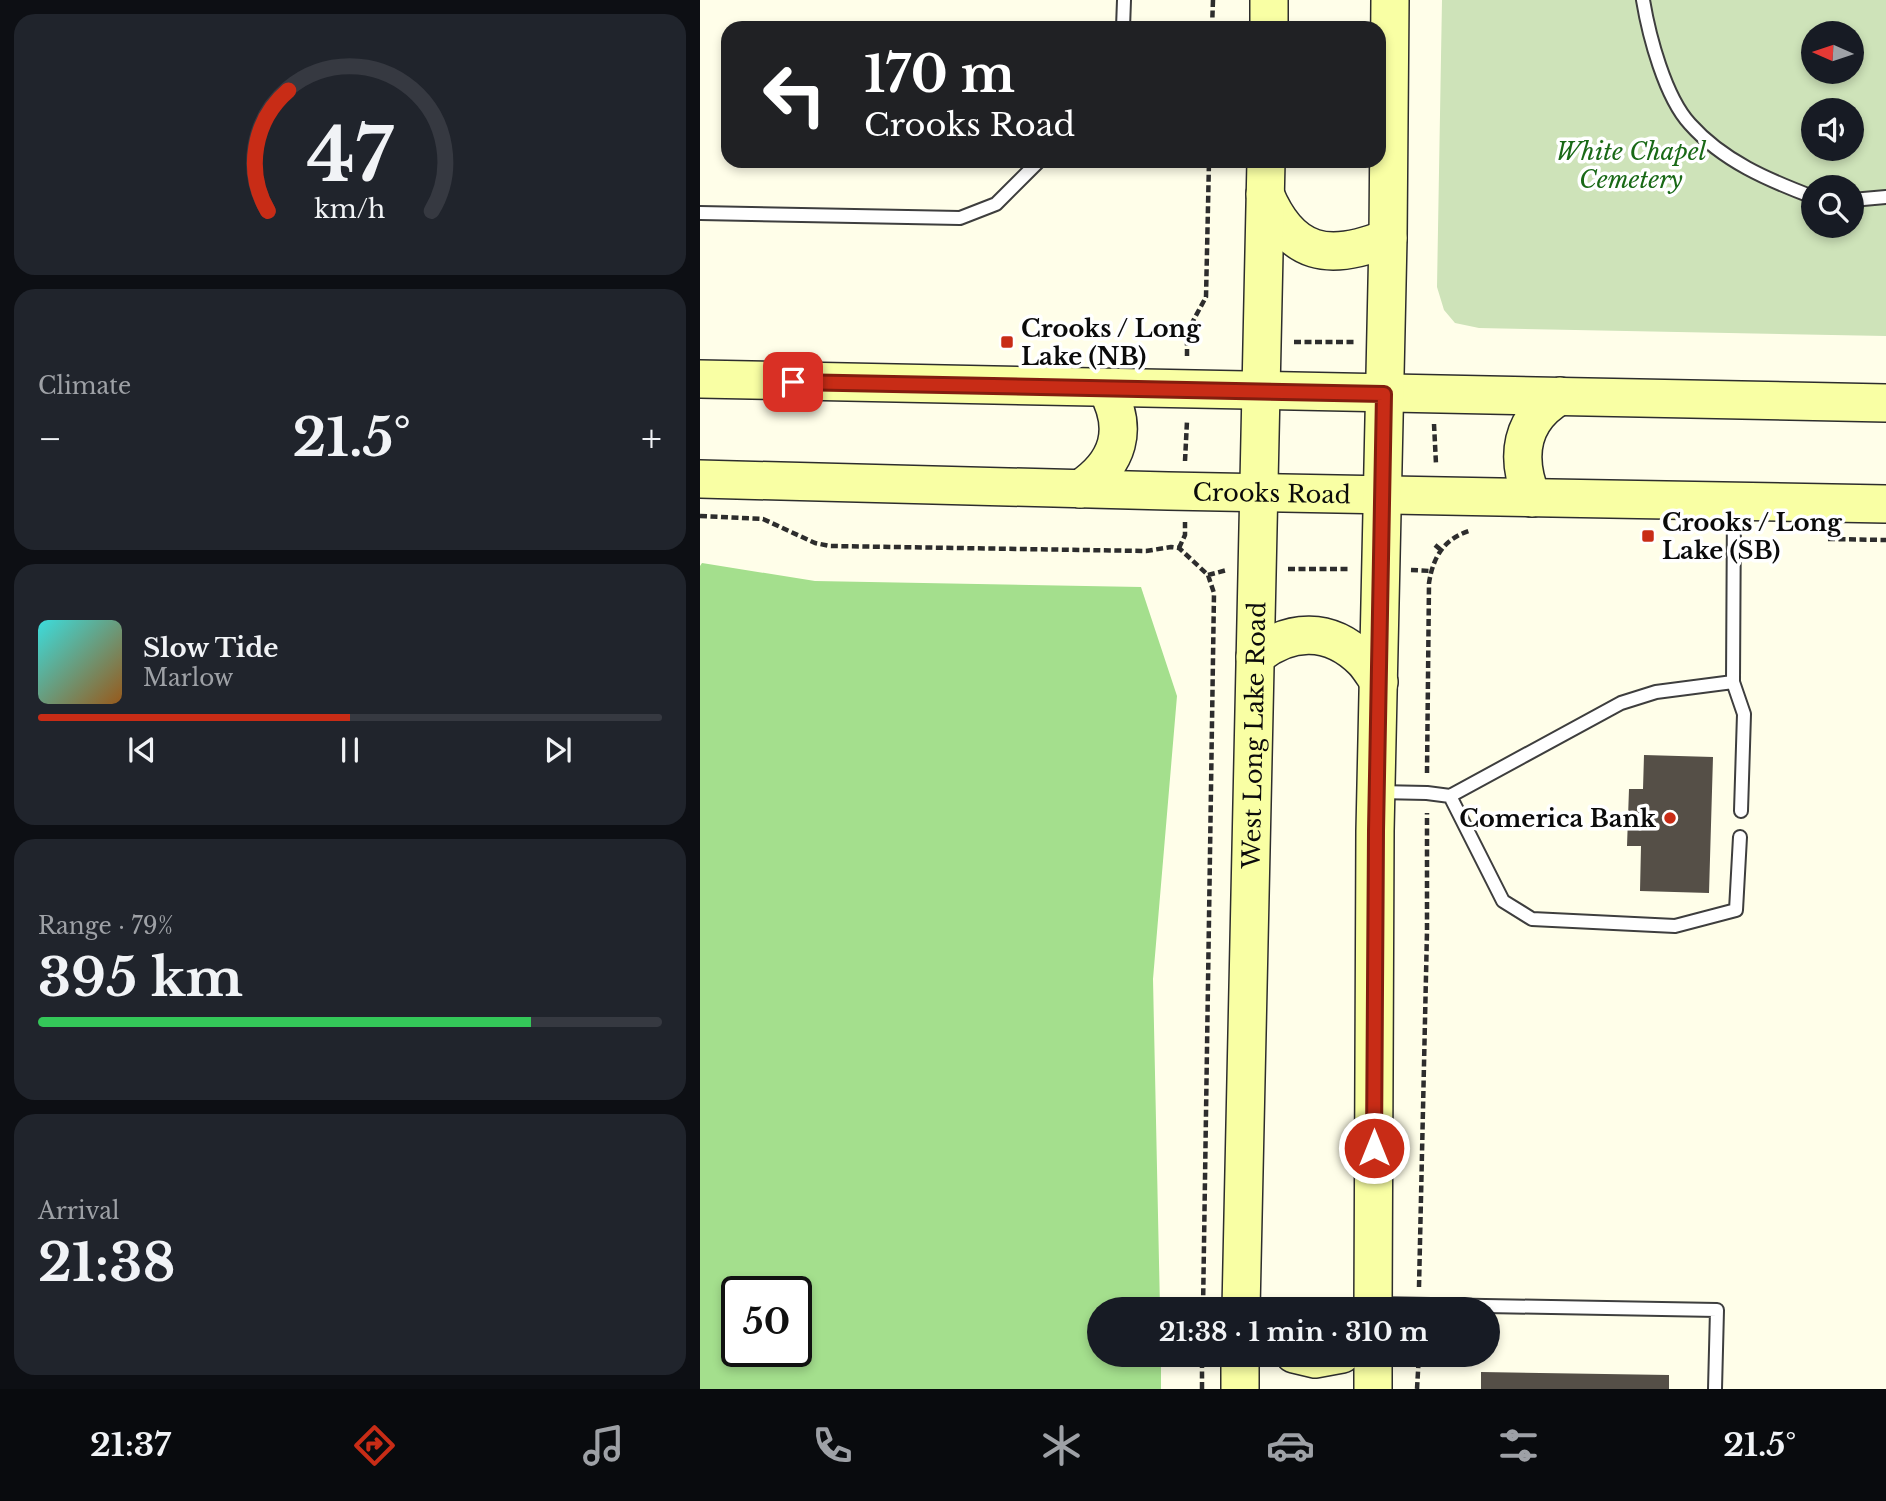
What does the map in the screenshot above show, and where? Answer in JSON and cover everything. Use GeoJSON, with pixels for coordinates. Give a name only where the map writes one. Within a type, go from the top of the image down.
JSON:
{"type":"FeatureCollection","features":[{"type":"Feature","properties":{"kind":"main road"},"geometry":{"type":"LineString","coordinates":[[1269,0],[1269,21]]}},
{"type":"Feature","properties":{"kind":"main road"},"geometry":{"type":"LineString","coordinates":[[1373,1297],[1377,792],[1390,0]]}},
{"type":"Feature","properties":{"kind":"main road"},"geometry":{"type":"LineString","coordinates":[[1266,177],[1275,217],[1284,229],[1311,247],[1341,252],[1359,249],[1388,238]]}},
{"type":"Feature","properties":{"kind":"main road","name":"West Long Lake Road"},"geometry":{"type":"LineString","coordinates":[[1241,1297],[1266,177]]}},
{"type":"Feature","properties":{"kind":"main road"},"geometry":{"type":"LineString","coordinates":[[700,379],[1886,404]]}},
{"type":"Feature","properties":{"kind":"main road"},"geometry":{"type":"LineString","coordinates":[[1080,489],[1095,479],[1107,466],[1115,449],[1119,418],[1106,388]]}},
{"type":"Feature","properties":{"kind":"main road"},"geometry":{"type":"LineString","coordinates":[[1532,498],[1525,482],[1522,463],[1524,441],[1531,422],[1543,406],[1560,396]]}},
{"type":"Feature","properties":{"kind":"main road","name":"Crooks Road"},"geometry":{"type":"LineString","coordinates":[[700,479],[1258,493],[1886,504]]}},
{"type":"Feature","properties":{"kind":"main road"},"geometry":{"type":"LineString","coordinates":[[1255,657],[1268,645],[1285,638],[1303,634],[1322,636],[1342,644],[1363,660],[1379,682]]}},
{"type":"Feature","properties":{"kind":"main road"},"geometry":{"type":"LineString","coordinates":[[1240,1367],[1240,1389]]}},
{"type":"Feature","properties":{"kind":"main road"},"geometry":{"type":"LineString","coordinates":[[1373,1367],[1373,1389]]}},
{"type":"Feature","properties":{"kind":"lane"},"geometry":{"type":"LineString","coordinates":[[1123,21],[1124,0]]}},
{"type":"Feature","properties":{"kind":"lane"},"geometry":{"type":"LineString","coordinates":[[1643,0],[1651,41],[1668,88],[1688,123],[1721,152],[1766,179],[1801,192]]}},
{"type":"Feature","properties":{"kind":"lane"},"geometry":{"type":"LineString","coordinates":[[700,213],[960,218],[996,204],[1032,168]]}},
{"type":"Feature","properties":{"kind":"lane"},"geometry":{"type":"LineString","coordinates":[[1864,199],[1886,197]]}},
{"type":"Feature","properties":{"kind":"lane"},"geometry":{"type":"LineString","coordinates":[[1734,503],[1733,682],[1744,714],[1741,811]]}},
{"type":"Feature","properties":{"kind":"lane"},"geometry":{"type":"LineString","coordinates":[[1377,792],[1450,796],[1621,703],[1656,692],[1733,682]]}},
{"type":"Feature","properties":{"kind":"lane"},"geometry":{"type":"LineString","coordinates":[[1450,796],[1503,901],[1532,919],[1675,926],[1736,910],[1740,837]]}},
{"type":"Feature","properties":{"kind":"lane"},"geometry":{"type":"LineString","coordinates":[[1500,1307],[1717,1310],[1716,1389]]}},
{"type":"Feature","properties":{"kind":"path"},"geometry":{"type":"LineString","coordinates":[[1212,21],[1213,0]]}},
{"type":"Feature","properties":{"kind":"path"},"geometry":{"type":"LineString","coordinates":[[1187,361],[1187,340],[1193,321],[1206,297],[1209,168]]}},
{"type":"Feature","properties":{"kind":"path"},"geometry":{"type":"LineString","coordinates":[[1286,342],[1359,342]]}},
{"type":"Feature","properties":{"kind":"path"},"geometry":{"type":"LineString","coordinates":[[1184,467],[1188,415]]}},
{"type":"Feature","properties":{"kind":"path"},"geometry":{"type":"LineString","coordinates":[[1434,421],[1437,472]]}},
{"type":"Feature","properties":{"kind":"path"},"geometry":{"type":"LineString","coordinates":[[700,516],[763,519],[799,537],[830,546],[1146,551],[1171,547],[1179,548],[1208,575],[1214,593],[1203,1297]]}},
{"type":"Feature","properties":{"kind":"path"},"geometry":{"type":"LineString","coordinates":[[1427,775],[1431,571],[1441,550],[1456,535],[1480,531]]}},
{"type":"Feature","properties":{"kind":"path"},"geometry":{"type":"LineString","coordinates":[[1179,548],[1185,535]]}},
{"type":"Feature","properties":{"kind":"path"},"geometry":{"type":"LineString","coordinates":[[1435,544],[1441,550]]}},
{"type":"Feature","properties":{"kind":"path"},"geometry":{"type":"LineString","coordinates":[[1281,569],[1356,569]]}},
{"type":"Feature","properties":{"kind":"path"},"geometry":{"type":"LineString","coordinates":[[1208,575],[1224,570]]}},
{"type":"Feature","properties":{"kind":"path"},"geometry":{"type":"LineString","coordinates":[[1422,570],[1431,571]]}},
{"type":"Feature","properties":{"kind":"path"},"geometry":{"type":"LineString","coordinates":[[1419,1287],[1427,815]]}},
{"type":"Feature","properties":{"kind":"path"},"geometry":{"type":"LineString","coordinates":[[1202,1367],[1202,1389]]}},
{"type":"Feature","properties":{"kind":"path"},"geometry":{"type":"LineString","coordinates":[[1417,1389],[1418,1367]]}},
{"type":"Feature","properties":{"kind":"green space","name":"White Chapel Cemetery"},"geometry":{"type":"Polygon","coordinates":[[[1442,0],[1886,0],[1886,336],[1479,328],[1455,323],[1444,310],[1437,287],[1442,0]]]}},
{"type":"Feature","properties":{"kind":"green space"},"geometry":{"type":"Polygon","coordinates":[[[702,563],[815,581],[1141,587],[1177,696],[1153,979],[1160,1297],[1087,1297],[1087,1367],[1161,1367],[1161,1389],[700,1389],[700,566],[702,563]]]}},
{"type":"Feature","properties":{"kind":"building","name":"Comerica Bank"},"geometry":{"type":"Polygon","coordinates":[[[1644,755],[1713,757],[1709,893],[1640,891],[1641,846],[1627,846],[1629,789],[1643,789],[1644,755]]]}},
{"type":"Feature","properties":{"kind":"building"},"geometry":{"type":"Polygon","coordinates":[[[1481,1372],[1669,1375],[1669,1389],[1481,1389],[1481,1372]]]}},
{"type":"Feature","properties":{"kind":"place","name":"Crooks / Long Lake (NB)"},"geometry":{"type":"Point","coordinates":[1007,342]}},
{"type":"Feature","properties":{"kind":"place","name":"Crooks / Long Lake (SB)"},"geometry":{"type":"Point","coordinates":[1648,536]}},
{"type":"Feature","properties":{"kind":"place","name":"Comerica Bank"},"geometry":{"type":"Point","coordinates":[1670,818]}},
{"type":"Feature","properties":{"kind":"route"},"geometry":{"type":"LineString","coordinates":[[793,382],[1384,394],[1376,831],[1374,1148]]}}]}
